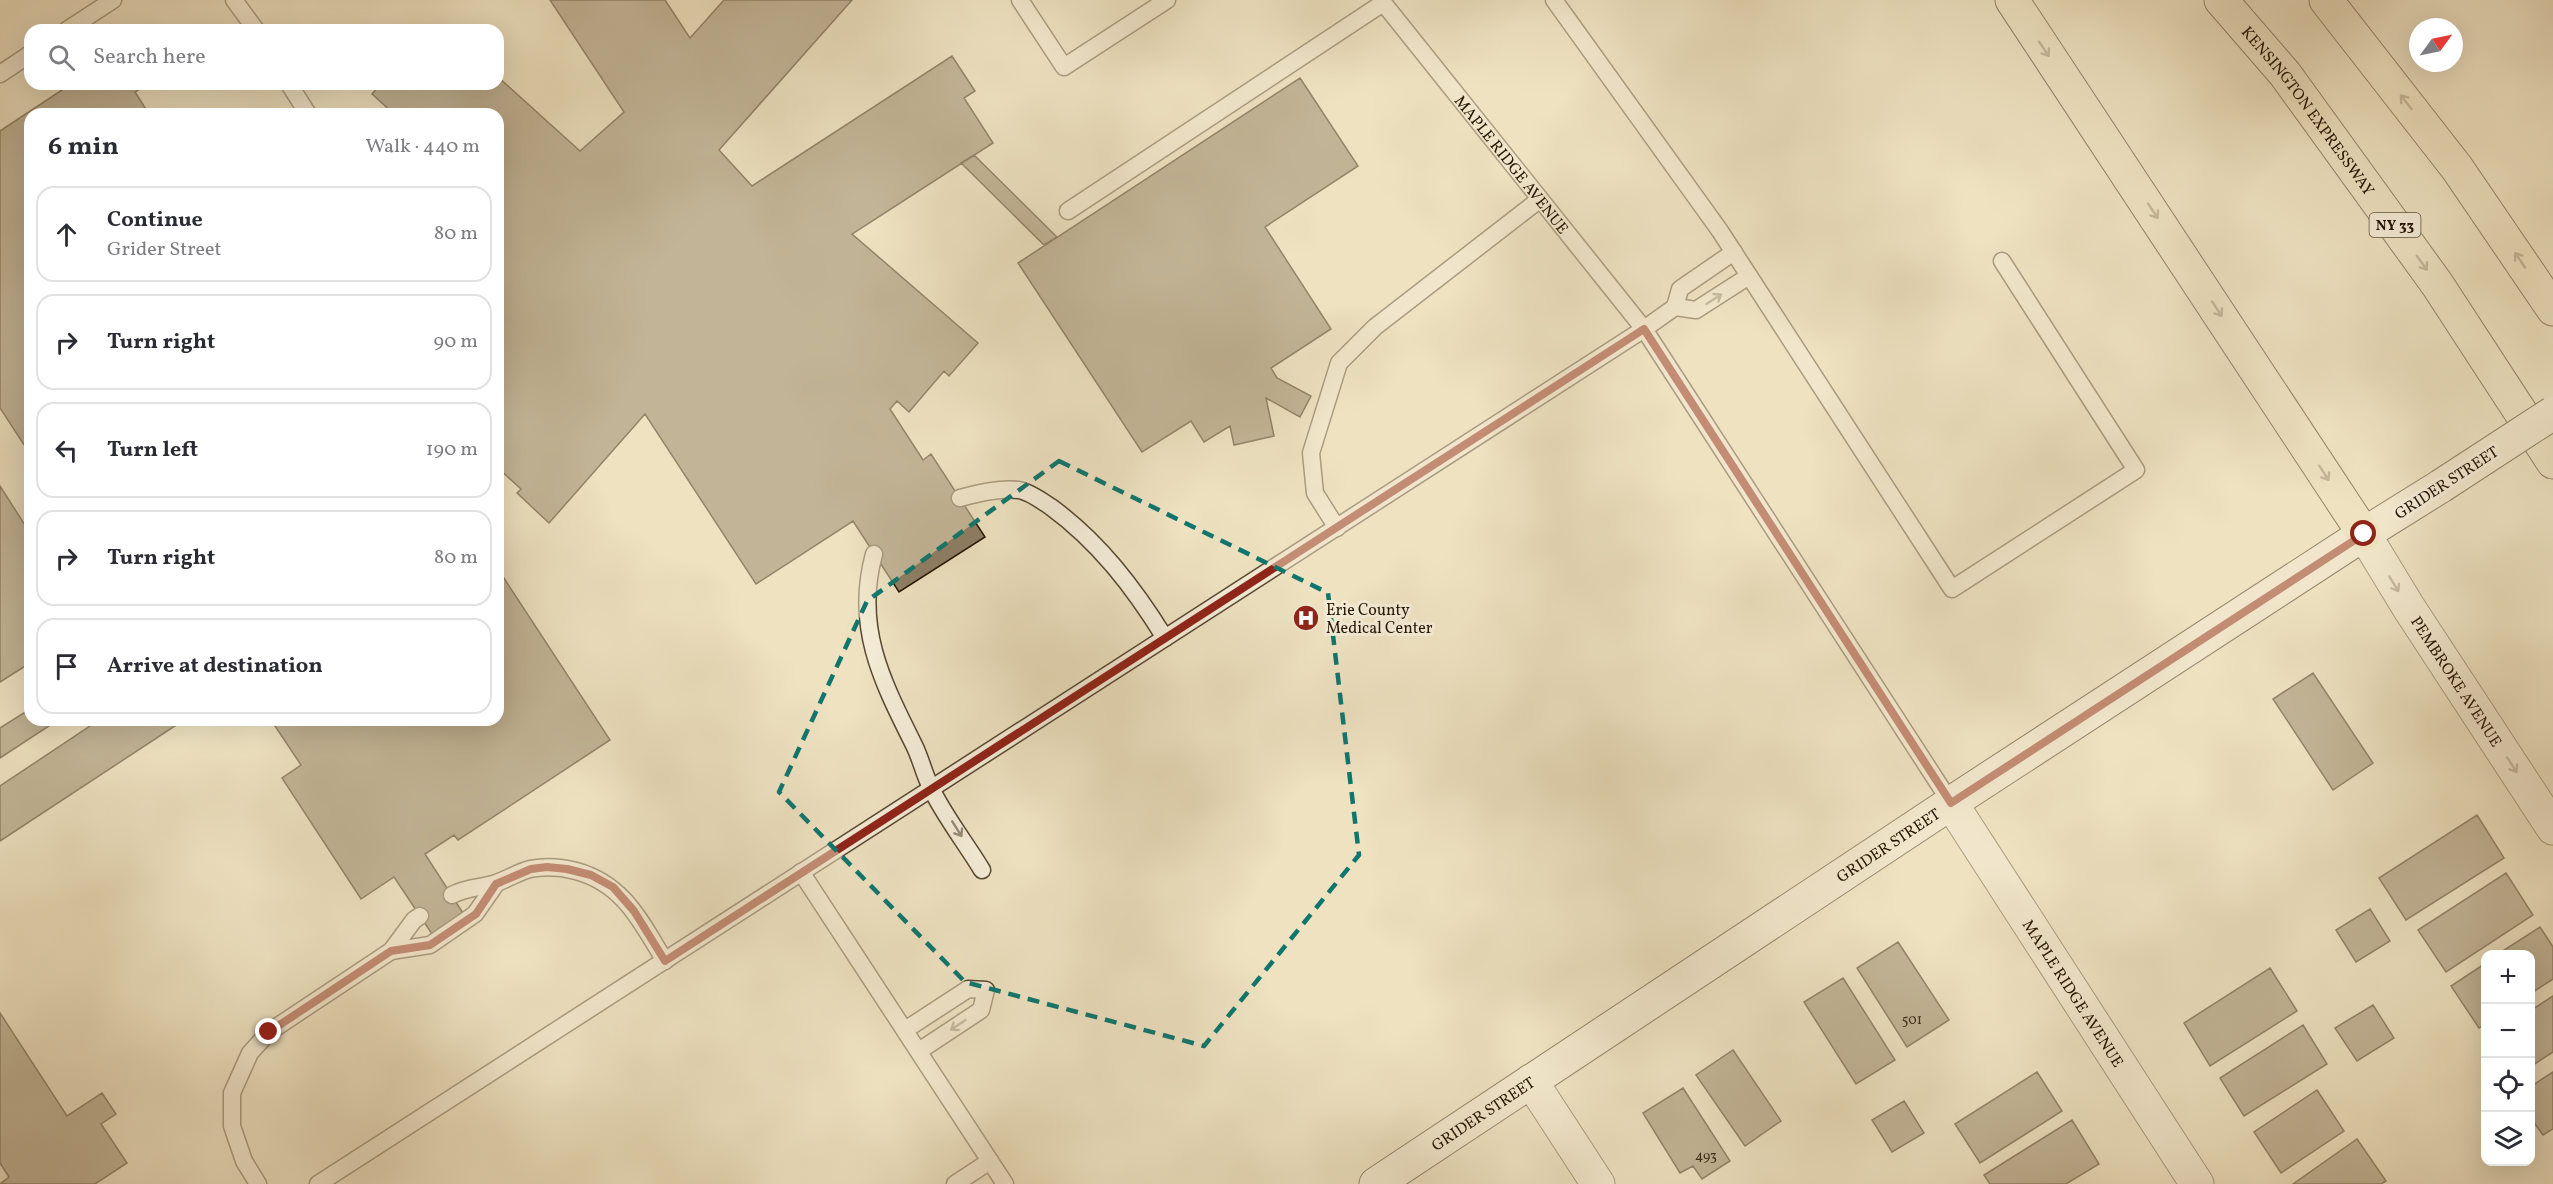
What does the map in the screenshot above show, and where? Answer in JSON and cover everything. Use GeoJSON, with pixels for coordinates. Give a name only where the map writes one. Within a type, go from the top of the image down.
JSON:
{"type":"FeatureCollection","features":[{"type":"Feature","properties":{"kind":"highway"},"geometry":{"type":"LineString","coordinates":[[2012,0],[2364,534]]}},
{"type":"Feature","properties":{"kind":"highway","name":"KENSINGTON EXPRESSWAY"},"geometry":{"type":"LineString","coordinates":[[2221,0],[2285,74],[2437,284],[2553,462]]}},
{"type":"Feature","properties":{"kind":"highway"},"geometry":{"type":"LineString","coordinates":[[2326,0],[2457,168],[2553,309]]}},
{"type":"Feature","properties":{"kind":"street","name":"GRIDER STREET"},"geometry":{"type":"LineString","coordinates":[[1376,1184],[1951,803],[2553,413]]}},
{"type":"Feature","properties":{"kind":"street","name":"PEMBROKE AVENUE"},"geometry":{"type":"LineString","coordinates":[[2364,534],[2409,608],[2553,828]]}},
{"type":"Feature","properties":{"kind":"street","name":"MAPLE RIDGE AVENUE"},"geometry":{"type":"LineString","coordinates":[[1951,803],[2197,1184]]}},
{"type":"Feature","properties":{"kind":"street"},"geometry":{"type":"LineString","coordinates":[[1531,1081],[1598,1184]]}},
{"type":"Feature","properties":{"kind":"lane"},"geometry":{"type":"LineString","coordinates":[[76,24],[113,0]]}},
{"type":"Feature","properties":{"kind":"lane"},"geometry":{"type":"LineString","coordinates":[[234,0],[252,24]]}},
{"type":"Feature","properties":{"kind":"lane"},"geometry":{"type":"LineString","coordinates":[[1020,0],[1064,67],[1167,0]]}},
{"type":"Feature","properties":{"kind":"lane"},"geometry":{"type":"LineString","coordinates":[[1554,0],[1734,252],[1952,589],[2136,470],[2002,261]]}},
{"type":"Feature","properties":{"kind":"lane"},"geometry":{"type":"LineString","coordinates":[[1068,211],[1382,2]]}},
{"type":"Feature","properties":{"kind":"lane","name":"MAPLE RIDGE AVENUE"},"geometry":{"type":"LineString","coordinates":[[1382,2],[1644,329],[1951,803]]}},
{"type":"Feature","properties":{"kind":"lane"},"geometry":{"type":"LineString","coordinates":[[0,74],[24,58]]}},
{"type":"Feature","properties":{"kind":"lane"},"geometry":{"type":"LineString","coordinates":[[293,90],[304,108]]}},
{"type":"Feature","properties":{"kind":"lane"},"geometry":{"type":"LineString","coordinates":[[1337,528],[1315,493],[1311,453],[1339,363],[1375,327],[1539,200]]}},
{"type":"Feature","properties":{"kind":"lane"},"geometry":{"type":"LineString","coordinates":[[318,1184],[1644,329],[1675,307],[1680,289],[1734,252]]}},
{"type":"Feature","properties":{"kind":"lane"},"geometry":{"type":"LineString","coordinates":[[1675,307],[1696,310],[1749,276]]}},
{"type":"Feature","properties":{"kind":"lane"},"geometry":{"type":"LineString","coordinates":[[960,498],[987,491],[1020,490],[1040,500],[1095,543],[1140,598],[1165,638]]}},
{"type":"Feature","properties":{"kind":"lane"},"geometry":{"type":"LineString","coordinates":[[874,554],[867,579],[867,613],[871,645],[882,679],[918,754],[931,789],[982,870]]}},
{"type":"Feature","properties":{"kind":"lane"},"geometry":{"type":"LineString","coordinates":[[452,895],[460,890],[496,884],[518,873],[547,867],[591,875],[613,887],[634,911],[665,961]]}},
{"type":"Feature","properties":{"kind":"lane"},"geometry":{"type":"LineString","coordinates":[[801,872],[1004,1184]]}},
{"type":"Feature","properties":{"kind":"lane"},"geometry":{"type":"LineString","coordinates":[[391,951],[430,945],[476,914],[496,884]]}},
{"type":"Feature","properties":{"kind":"lane"},"geometry":{"type":"LineString","coordinates":[[258,1184],[244,1161],[232,1126],[232,1093],[246,1059],[269,1032],[391,951],[414,920],[420,916]]}},
{"type":"Feature","properties":{"kind":"lane"},"geometry":{"type":"LineString","coordinates":[[905,1030],[968,988],[986,990],[981,1010],[919,1051]]}},
{"type":"Feature","properties":{"kind":"lane"},"geometry":{"type":"LineString","coordinates":[[955,1184],[990,1161]]}},
{"type":"Feature","properties":{"kind":"highlighted area"},"geometry":{"type":"Polygon","coordinates":[[[1059,461],[1328,593],[1359,855],[1204,1046],[965,982],[779,792],[867,601],[1059,461]]]}},
{"type":"Feature","properties":{"kind":"building"},"geometry":{"type":"Polygon","coordinates":[[[550,0],[665,0],[690,38],[724,0],[852,0],[719,150],[752,186],[952,56],[975,91],[964,98],[993,143],[852,234],[978,343],[949,376],[944,371],[909,412],[897,401],[890,409],[923,460],[931,454],[985,537],[899,592],[853,521],[756,584],[645,414],[549,523],[517,493],[521,489],[504,473],[504,108],[387,108],[372,94],[376,90],[504,90],[504,82],[580,151],[624,112],[550,0]]]}},
{"type":"Feature","properties":{"kind":"building"},"geometry":{"type":"Polygon","coordinates":[[[1300,78],[1358,166],[1265,227],[1331,329],[1271,368],[1277,378],[1311,396],[1300,417],[1266,398],[1274,436],[1234,445],[1230,426],[1204,442],[1191,421],[1142,452],[1018,263],[1300,78]]]}},
{"type":"Feature","properties":{"kind":"building"},"geometry":{"type":"Polygon","coordinates":[[[62,90],[138,90],[135,92],[145,108],[35,108],[62,90]]]}},
{"type":"Feature","properties":{"kind":"building"},"geometry":{"type":"Polygon","coordinates":[[[24,115],[24,445],[0,408],[0,131],[24,115]]]}},
{"type":"Feature","properties":{"kind":"building"},"geometry":{"type":"Polygon","coordinates":[[[974,155],[1057,237],[1044,245],[961,163],[974,155]]]}},
{"type":"Feature","properties":{"kind":"building"},"geometry":{"type":"Polygon","coordinates":[[[0,486],[24,524],[24,667],[0,682],[0,486]]]}},
{"type":"Feature","properties":{"kind":"building"},"geometry":{"type":"Polygon","coordinates":[[[504,578],[610,740],[458,840],[454,835],[425,854],[463,913],[432,934],[394,877],[361,899],[282,778],[301,765],[275,726],[504,726],[504,578]]]}},
{"type":"Feature","properties":{"kind":"building"},"geometry":{"type":"Polygon","coordinates":[[[2313,673],[2373,763],[2333,790],[2273,699],[2313,673]]]}},
{"type":"Feature","properties":{"kind":"building"},"geometry":{"type":"Polygon","coordinates":[[[24,713],[24,726],[49,726],[0,758],[0,728],[24,713]]]}},
{"type":"Feature","properties":{"kind":"building"},"geometry":{"type":"Polygon","coordinates":[[[90,726],[175,726],[0,841],[0,786],[90,726]]]}},
{"type":"Feature","properties":{"kind":"building"},"geometry":{"type":"Polygon","coordinates":[[[2477,815],[2504,858],[2406,920],[2379,878],[2477,815]]]}},
{"type":"Feature","properties":{"kind":"building"},"geometry":{"type":"Polygon","coordinates":[[[2506,873],[2533,915],[2446,972],[2418,930],[2506,873]]]}},
{"type":"Feature","properties":{"kind":"building"},"geometry":{"type":"Polygon","coordinates":[[[2370,909],[2390,941],[2356,962],[2336,930],[2370,909]]]}},
{"type":"Feature","properties":{"kind":"building"},"geometry":{"type":"Polygon","coordinates":[[[2540,927],[2553,947],[2553,979],[2535,991],[2535,950],[2504,950],[2540,927]]]}},
{"type":"Feature","properties":{"kind":"building"},"geometry":{"type":"Polygon","coordinates":[[[1898,942],[1949,1020],[1907,1047],[1857,968],[1898,942]]]}},
{"type":"Feature","properties":{"kind":"building"},"geometry":{"type":"Polygon","coordinates":[[[2481,966],[2481,1027],[2479,1028],[2451,986],[2481,966]]]}},
{"type":"Feature","properties":{"kind":"building"},"geometry":{"type":"Polygon","coordinates":[[[2270,968],[2297,1011],[2210,1066],[2184,1023],[2270,968]]]}},
{"type":"Feature","properties":{"kind":"building"},"geometry":{"type":"Polygon","coordinates":[[[1843,978],[1895,1060],[1856,1084],[1804,1002],[1843,978]]]}},
{"type":"Feature","properties":{"kind":"building"},"geometry":{"type":"Polygon","coordinates":[[[2553,996],[2553,1052],[2535,1064],[2535,1058],[2535,1008],[2553,996]]]}},
{"type":"Feature","properties":{"kind":"building"},"geometry":{"type":"Polygon","coordinates":[[[2373,1005],[2394,1038],[2357,1061],[2335,1028],[2373,1005]]]}},
{"type":"Feature","properties":{"kind":"building"},"geometry":{"type":"Polygon","coordinates":[[[0,1013],[67,1116],[102,1093],[116,1114],[101,1124],[127,1163],[95,1184],[0,1184],[9,1177],[0,1163],[0,1013]]]}},
{"type":"Feature","properties":{"kind":"building"},"geometry":{"type":"Polygon","coordinates":[[[2303,1025],[2327,1064],[2244,1116],[2220,1078],[2303,1025]]]}},
{"type":"Feature","properties":{"kind":"building"},"geometry":{"type":"Polygon","coordinates":[[[1733,1050],[1781,1121],[1745,1146],[1696,1075],[1733,1050]]]}},
{"type":"Feature","properties":{"kind":"building"},"geometry":{"type":"Polygon","coordinates":[[[2037,1072],[2062,1111],[1980,1163],[1955,1124],[2037,1072]]]}},
{"type":"Feature","properties":{"kind":"building"},"geometry":{"type":"Polygon","coordinates":[[[2553,1072],[2553,1129],[2543,1135],[2535,1124],[2535,1084],[2553,1072]]]}},
{"type":"Feature","properties":{"kind":"building"},"geometry":{"type":"Polygon","coordinates":[[[1683,1088],[1730,1161],[1702,1179],[1693,1166],[1680,1173],[1643,1113],[1683,1088]]]}},
{"type":"Feature","properties":{"kind":"building"},"geometry":{"type":"Polygon","coordinates":[[[2317,1090],[2344,1131],[2281,1173],[2254,1132],[2317,1090]]]}},
{"type":"Feature","properties":{"kind":"building"},"geometry":{"type":"Polygon","coordinates":[[[1904,1101],[1924,1133],[1892,1152],[1872,1120],[1904,1101]]]}},
{"type":"Feature","properties":{"kind":"building"},"geometry":{"type":"Polygon","coordinates":[[[2072,1120],[2099,1164],[2066,1184],[1990,1184],[1984,1175],[2072,1120]]]}},
{"type":"Feature","properties":{"kind":"building"},"geometry":{"type":"Polygon","coordinates":[[[2357,1139],[2386,1181],[2381,1184],[2293,1184],[2357,1139]]]}},
{"type":"Feature","properties":{"kind":"place","name":"Erie County Medical Center"},"geometry":{"type":"Point","coordinates":[1306,618]}},
{"type":"Feature","properties":{"kind":"route"},"geometry":{"type":"LineString","coordinates":[[269,1032],[391,951],[430,945],[476,914],[496,884],[531,869],[547,867],[567,869],[591,875],[613,887],[634,911],[665,961],[1644,329],[1695,404],[1951,803],[2364,534]]}}]}
